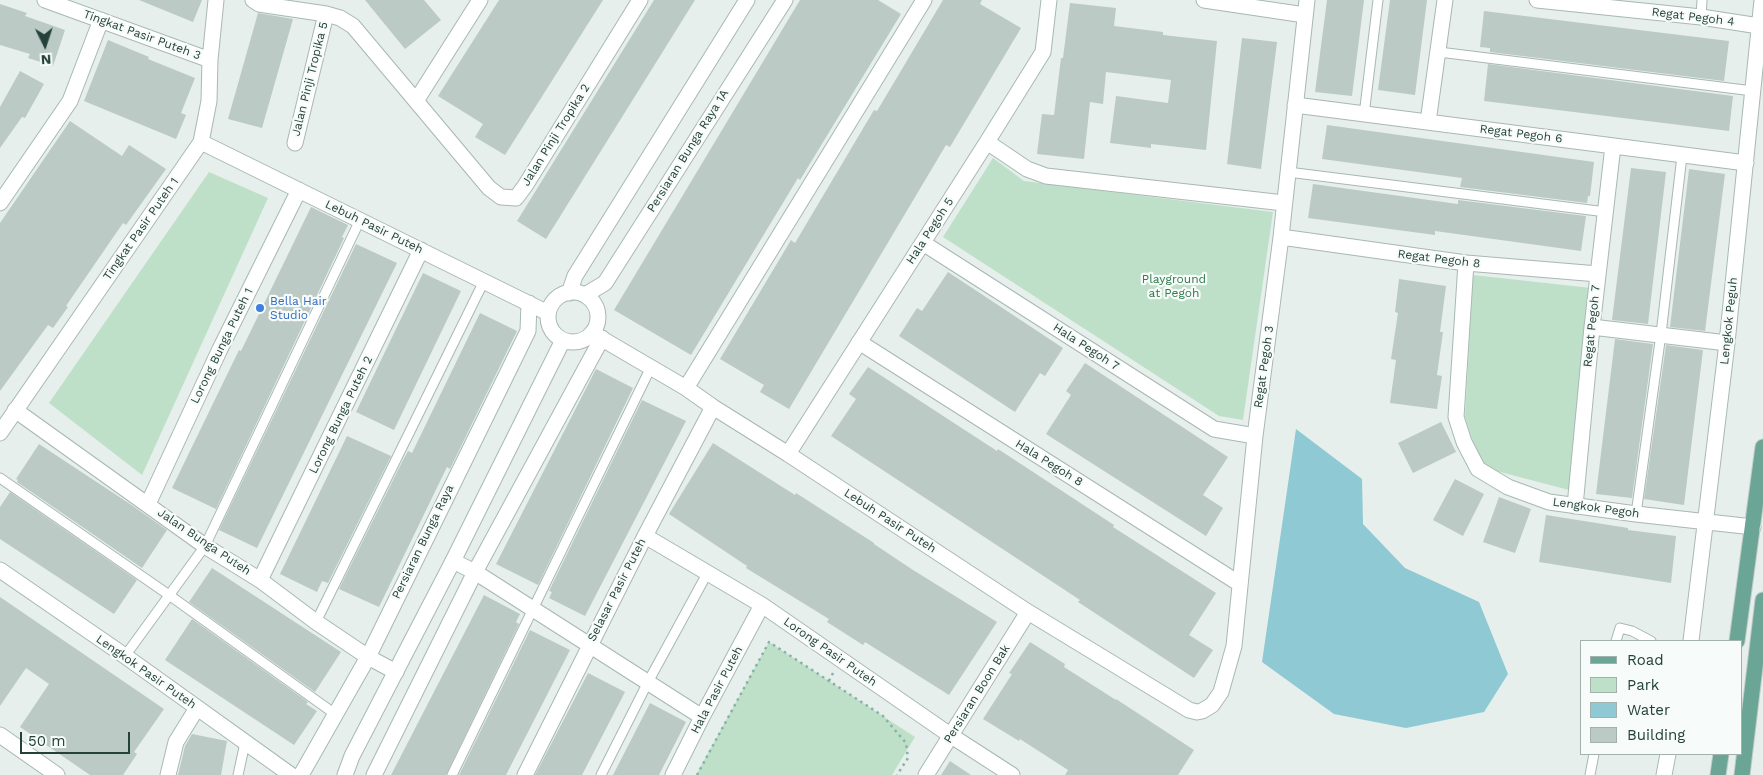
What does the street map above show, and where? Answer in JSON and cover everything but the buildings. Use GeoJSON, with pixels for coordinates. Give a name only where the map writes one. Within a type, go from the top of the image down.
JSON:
{"type":"FeatureCollection","features":[{"type":"Feature","properties":{"kind":"main road"},"geometry":{"type":"LineString","coordinates":[[1736,638],[1763,447]]}},
{"type":"Feature","properties":{"kind":"main road"},"geometry":{"type":"LineString","coordinates":[[1742,775],[1763,600]]}},
{"type":"Feature","properties":{"kind":"main road"},"geometry":{"type":"LineString","coordinates":[[1718,775],[1721,755]]}},
{"type":"Feature","properties":{"kind":"street","name":"Tingkat Pasir Puteh 3"},"geometry":{"type":"LineString","coordinates":[[45,0],[210,60]]}},
{"type":"Feature","properties":{"kind":"street","name":"Tingkat Pasir Puteh 1"},"geometry":{"type":"LineString","coordinates":[[0,433],[201,142],[209,101],[210,60],[216,0]]}},
{"type":"Feature","properties":{"kind":"street"},"geometry":{"type":"LineString","coordinates":[[253,0],[258,4],[326,14],[340,18],[353,26],[416,101],[480,0]]}},
{"type":"Feature","properties":{"kind":"street","name":"Jalan Pinji Tropika 2"},"geometry":{"type":"LineString","coordinates":[[416,101],[489,188],[501,197],[516,198],[640,0]]}},
{"type":"Feature","properties":{"kind":"street"},"geometry":{"type":"LineString","coordinates":[[569,293],[580,268],[747,0]]}},
{"type":"Feature","properties":{"kind":"street","name":"Persiaran Bunga Raya 1A"},"geometry":{"type":"LineString","coordinates":[[584,296],[604,283],[785,0]]}},
{"type":"Feature","properties":{"kind":"street"},"geometry":{"type":"LineString","coordinates":[[686,388],[924,0]]}},
{"type":"Feature","properties":{"kind":"street","name":"Hala Pegoh 5"},"geometry":{"type":"LineString","coordinates":[[788,454],[1043,52],[1049,0]]}},
{"type":"Feature","properties":{"kind":"street"},"geometry":{"type":"LineString","coordinates":[[1204,0],[1306,8]]}},
{"type":"Feature","properties":{"kind":"street"},"geometry":{"type":"LineString","coordinates":[[1428,122],[1445,0]]}},
{"type":"Feature","properties":{"kind":"street","name":"Regat Pegoh 4"},"geometry":{"type":"LineString","coordinates":[[1537,0],[1632,5],[1759,26]]}},
{"type":"Feature","properties":{"kind":"street","name":"Lengkok Peguh"},"geometry":{"type":"LineString","coordinates":[[1691,640],[1727,343],[1762,0]]}},
{"type":"Feature","properties":{"kind":"street","name":"Regat Pegoh 3"},"geometry":{"type":"LineString","coordinates":[[1189,710],[1197,712],[1208,709],[1212,705],[1221,692],[1234,646],[1255,436],[1281,238],[1306,8]]}},
{"type":"Feature","properties":{"kind":"street","name":"Jalan Pinji Tropika 5"},"geometry":{"type":"LineString","coordinates":[[294,143],[326,14]]}},
{"type":"Feature","properties":{"kind":"street"},"geometry":{"type":"LineString","coordinates":[[0,203],[70,101],[101,20]]}},
{"type":"Feature","properties":{"kind":"street","name":"Regat Pegoh 6"},"geometry":{"type":"LineString","coordinates":[[1295,105],[1746,163]]}},
{"type":"Feature","properties":{"kind":"street","name":"Lebuh Pasir Puteh"},"geometry":{"type":"LineString","coordinates":[[201,142],[548,313]]}},
{"type":"Feature","properties":{"kind":"street"},"geometry":{"type":"LineString","coordinates":[[987,142],[1027,170],[1046,176],[1284,204]]}},
{"type":"Feature","properties":{"kind":"street","name":"Regat Pegoh 7"},"geometry":{"type":"LineString","coordinates":[[1575,506],[1592,328],[1613,146]]}},
{"type":"Feature","properties":{"kind":"street","name":"Lorong Bunga Puteh 1"},"geometry":{"type":"LineString","coordinates":[[148,504],[220,349],[299,190]]}},
{"type":"Feature","properties":{"kind":"street","name":"Regat Pegoh 8"},"geometry":{"type":"LineString","coordinates":[[1281,238],[1466,263],[1598,274]]}},
{"type":"Feature","properties":{"kind":"street","name":"Hala Pegoh 7"},"geometry":{"type":"LineString","coordinates":[[923,243],[1214,429],[1255,436]]}},
{"type":"Feature","properties":{"kind":"street","name":"Lorong Bunga Puteh 2"},"geometry":{"type":"LineString","coordinates":[[260,580],[420,250]]}},
{"type":"Feature","properties":{"kind":"street","name":"Lengkok Pegoh"},"geometry":{"type":"LineString","coordinates":[[1466,263],[1456,416],[1464,442],[1478,469],[1508,487],[1549,502],[1753,527]]}},
{"type":"Feature","properties":{"kind":"street"},"geometry":{"type":"LineString","coordinates":[[374,775],[475,572],[597,335],[597,312],[593,303],[584,296],[569,293],[560,296],[552,303],[548,313],[548,321],[556,336],[573,342],[597,335]]}},
{"type":"Feature","properties":{"kind":"street","name":"Persiaran Bunga Raya"},"geometry":{"type":"LineString","coordinates":[[301,775],[368,657],[528,331],[529,303]]}},
{"type":"Feature","properties":{"kind":"street"},"geometry":{"type":"LineString","coordinates":[[1592,328],[1661,334],[1727,343]]}},
{"type":"Feature","properties":{"kind":"street","name":"Lebuh Pasir Puteh"},"geometry":{"type":"LineString","coordinates":[[597,335],[686,388],[1028,612],[1189,710]]}},
{"type":"Feature","properties":{"kind":"street"},"geometry":{"type":"LineString","coordinates":[[345,775],[352,756],[453,561],[563,340]]}},
{"type":"Feature","properties":{"kind":"street","name":"Hala Pegoh 8"},"geometry":{"type":"LineString","coordinates":[[859,342],[1240,584]]}},
{"type":"Feature","properties":{"kind":"street","name":"Selasar Pasir Puteh"},"geometry":{"type":"LineString","coordinates":[[525,775],[589,645],[713,407]]}},
{"type":"Feature","properties":{"kind":"street","name":"Jalan Bunga Puteh"},"geometry":{"type":"LineString","coordinates":[[15,410],[205,546],[260,580],[316,622],[368,657],[396,672]]}},
{"type":"Feature","properties":{"kind":"street","name":"Lorong Pasir Puteh"},"geometry":{"type":"LineString","coordinates":[[645,536],[762,605],[1010,775]]}},
{"type":"Feature","properties":{"kind":"street"},"geometry":{"type":"LineString","coordinates":[[453,561],[475,572],[702,717]]}},
{"type":"Feature","properties":{"kind":"street","name":"Lengkok Pasir Puteh"},"geometry":{"type":"LineString","coordinates":[[0,570],[125,656],[291,775]]}},
{"type":"Feature","properties":{"kind":"street","name":"Hala Pasir Puteh"},"geometry":{"type":"LineString","coordinates":[[674,775],[702,717],[762,605]]}},
{"type":"Feature","properties":{"kind":"street","name":"Persiaran Boon Bak"},"geometry":{"type":"LineString","coordinates":[[926,775],[1028,612]]}},
{"type":"Feature","properties":{"kind":"street"},"geometry":{"type":"LineString","coordinates":[[168,775],[176,742],[197,708]]}},
{"type":"Feature","properties":{"kind":"street"},"geometry":{"type":"LineString","coordinates":[[0,734],[58,775]]}},
{"type":"Feature","properties":{"kind":"street"},"geometry":{"type":"LineString","coordinates":[[1664,775],[1668,755]]}},
{"type":"Feature","properties":{"kind":"lane"},"geometry":{"type":"LineString","coordinates":[[1364,115],[1378,0]]}},
{"type":"Feature","properties":{"kind":"lane"},"geometry":{"type":"LineString","coordinates":[[1701,17],[1702,0]]}},
{"type":"Feature","properties":{"kind":"lane"},"geometry":{"type":"LineString","coordinates":[[1439,52],[1753,91]]}},
{"type":"Feature","properties":{"kind":"lane"},"geometry":{"type":"LineString","coordinates":[[1636,514],[1661,334],[1682,156]]}},
{"type":"Feature","properties":{"kind":"lane"},"geometry":{"type":"LineString","coordinates":[[1288,172],[1606,212]]}},
{"type":"Feature","properties":{"kind":"lane"},"geometry":{"type":"LineString","coordinates":[[125,656],[205,546],[360,220]]}},
{"type":"Feature","properties":{"kind":"lane"},"geometry":{"type":"LineString","coordinates":[[316,622],[484,281]]}},
{"type":"Feature","properties":{"kind":"lane"},"geometry":{"type":"LineString","coordinates":[[452,775],[650,367]]}},
{"type":"Feature","properties":{"kind":"lane"},"geometry":{"type":"LineString","coordinates":[[0,478],[169,595],[335,714]]}},
{"type":"Feature","properties":{"kind":"lane"},"geometry":{"type":"LineString","coordinates":[[601,775],[648,682],[708,572]]}},
{"type":"Feature","properties":{"kind":"lane"},"geometry":{"type":"LineString","coordinates":[[1616,640],[1620,628],[1632,631],[1649,640]]}},
{"type":"Feature","properties":{"kind":"lane"},"geometry":{"type":"LineString","coordinates":[[238,775],[245,743]]}},
{"type":"Feature","properties":{"kind":"lane"},"geometry":{"type":"LineString","coordinates":[[1590,775],[1594,755]]}},
{"type":"Feature","properties":{"kind":"path"},"geometry":{"type":"LineString","coordinates":[[696,775],[768,642],[883,716],[906,743],[908,758],[897,775]]}},
{"type":"Feature","properties":{"kind":"green space","name":"Playground at Pegoh"},"geometry":{"type":"Polygon","coordinates":[[[993,158],[1024,181],[1273,212],[1243,420],[1219,416],[943,237],[993,158]]]}},
{"type":"Feature","properties":{"kind":"green space"},"geometry":{"type":"Polygon","coordinates":[[[209,172],[268,198],[142,475],[49,403],[209,172]]]}},
{"type":"Feature","properties":{"kind":"green space"},"geometry":{"type":"Polygon","coordinates":[[[1473,275],[1591,288],[1569,490],[1481,467],[1465,417],[1473,275]]]}},
{"type":"Feature","properties":{"kind":"green space"},"geometry":{"type":"Polygon","coordinates":[[[769,642],[915,737],[892,775],[696,775],[769,642]]]}},
{"type":"Feature","properties":{"kind":"water"},"geometry":{"type":"Polygon","coordinates":[[[1296,429],[1362,479],[1363,524],[1405,568],[1479,602],[1508,674],[1484,712],[1406,728],[1334,714],[1262,662],[1296,429]]]}},
{"type":"Feature","properties":{"kind":"place","name":"Bella Hair Studio"},"geometry":{"type":"Point","coordinates":[260,308]}}]}
